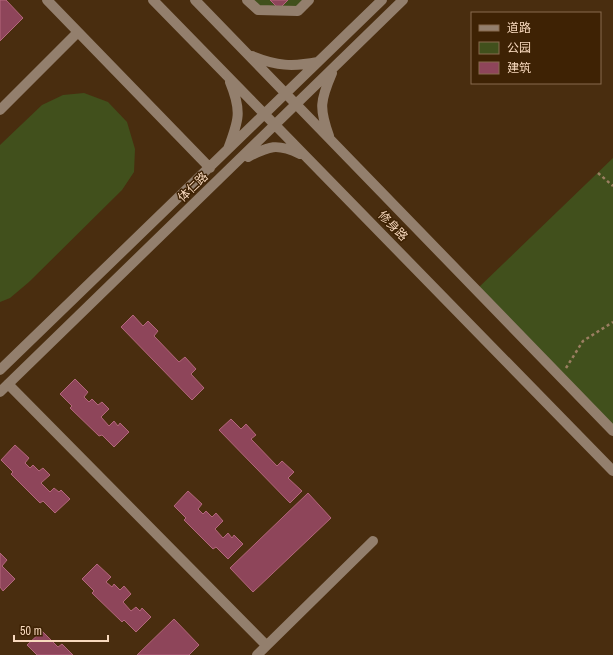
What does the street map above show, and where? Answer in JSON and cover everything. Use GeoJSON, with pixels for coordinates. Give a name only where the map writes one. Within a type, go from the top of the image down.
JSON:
{"type":"FeatureCollection","features":[{"type":"Feature","properties":{"kind":"street"},"geometry":{"type":"LineString","coordinates":[[47,0],[210,168]]}},
{"type":"Feature","properties":{"kind":"street","name":"修身路"},"geometry":{"type":"LineString","coordinates":[[153,0],[613,471]]}},
{"type":"Feature","properties":{"kind":"street","name":"修身路"},"geometry":{"type":"LineString","coordinates":[[195,0],[613,431]]}},
{"type":"Feature","properties":{"kind":"street"},"geometry":{"type":"LineString","coordinates":[[248,0],[258,10],[298,11],[309,0]]}},
{"type":"Feature","properties":{"kind":"street","name":"体仁路"},"geometry":{"type":"LineString","coordinates":[[0,370],[382,0]]}},
{"type":"Feature","properties":{"kind":"street","name":"体仁路"},"geometry":{"type":"LineString","coordinates":[[0,392],[297,105],[403,0]]}},
{"type":"Feature","properties":{"kind":"street"},"geometry":{"type":"LineString","coordinates":[[0,110],[78,32]]}},
{"type":"Feature","properties":{"kind":"street"},"geometry":{"type":"LineString","coordinates":[[247,54],[271,64],[295,66],[318,62]]}},
{"type":"Feature","properties":{"kind":"street"},"geometry":{"type":"LineString","coordinates":[[331,140],[322,116],[323,95],[333,69]]}},
{"type":"Feature","properties":{"kind":"street"},"geometry":{"type":"LineString","coordinates":[[228,76],[237,99],[238,121],[228,150]]}},
{"type":"Feature","properties":{"kind":"street"},"geometry":{"type":"LineString","coordinates":[[239,161],[266,148],[285,147],[306,156]]}},
{"type":"Feature","properties":{"kind":"street"},"geometry":{"type":"LineString","coordinates":[[8,384],[266,645]]}},
{"type":"Feature","properties":{"kind":"street"},"geometry":{"type":"LineString","coordinates":[[257,655],[373,541]]}},
{"type":"Feature","properties":{"kind":"path"},"geometry":{"type":"LineString","coordinates":[[598,173],[613,186]]}},
{"type":"Feature","properties":{"kind":"path"},"geometry":{"type":"LineString","coordinates":[[561,377],[584,341],[613,322]]}},
{"type":"Feature","properties":{"kind":"green space"},"geometry":{"type":"Polygon","coordinates":[[[247,0],[309,0],[298,11],[258,10],[247,0]]]}},
{"type":"Feature","properties":{"kind":"green space"},"geometry":{"type":"Polygon","coordinates":[[[84,93],[108,102],[127,122],[135,149],[134,172],[122,190],[29,282],[10,298],[0,302],[0,145],[42,105],[63,95],[84,93]]]}},
{"type":"Feature","properties":{"kind":"green space"},"geometry":{"type":"Polygon","coordinates":[[[613,158],[613,431],[476,290],[613,158]]]}},
{"type":"Feature","properties":{"kind":"building"},"geometry":{"type":"Polygon","coordinates":[[[0,0],[6,0],[23,18],[0,41],[0,0]]]}},
{"type":"Feature","properties":{"kind":"building"},"geometry":{"type":"Polygon","coordinates":[[[270,0],[288,0],[279,9],[270,0]]]}},
{"type":"Feature","properties":{"kind":"building"},"geometry":{"type":"Polygon","coordinates":[[[133,315],[143,326],[148,321],[158,331],[154,336],[179,362],[185,357],[196,369],[191,374],[204,388],[192,400],[121,327],[133,315]]]}},
{"type":"Feature","properties":{"kind":"building"},"geometry":{"type":"Polygon","coordinates":[[[75,379],[88,392],[84,397],[89,402],[92,399],[98,405],[102,402],[109,409],[101,417],[109,426],[114,421],[118,426],[120,423],[129,432],[114,447],[102,435],[99,436],[70,408],[72,406],[60,394],[75,379]]]}},
{"type":"Feature","properties":{"kind":"building"},"geometry":{"type":"Polygon","coordinates":[[[231,419],[241,429],[246,424],[256,435],[251,439],[277,466],[282,461],[294,472],[288,478],[302,491],[290,503],[219,430],[231,419]]]}},
{"type":"Feature","properties":{"kind":"building"},"geometry":{"type":"Polygon","coordinates":[[[15,445],[29,458],[25,463],[30,468],[33,465],[39,471],[43,468],[50,475],[41,483],[50,492],[54,488],[59,492],[61,490],[70,499],[55,513],[43,501],[40,503],[11,474],[13,472],[1,460],[15,445]]]}},
{"type":"Feature","properties":{"kind":"building"},"geometry":{"type":"Polygon","coordinates":[[[188,491],[202,504],[198,509],[203,514],[206,511],[212,517],[216,513],[223,521],[215,529],[223,538],[228,533],[232,538],[234,535],[243,544],[228,559],[216,547],[213,549],[184,520],[186,518],[174,506],[188,491]]]}},
{"type":"Feature","properties":{"kind":"building"},"geometry":{"type":"Polygon","coordinates":[[[308,493],[331,518],[253,592],[230,568],[308,493]]]}},
{"type":"Feature","properties":{"kind":"building"},"geometry":{"type":"Polygon","coordinates":[[[0,553],[7,560],[2,566],[15,579],[3,591],[0,587],[0,553]]]}},
{"type":"Feature","properties":{"kind":"building"},"geometry":{"type":"Polygon","coordinates":[[[97,564],[111,577],[106,582],[112,587],[114,584],[120,590],[124,586],[131,594],[123,602],[131,611],[136,607],[140,611],[142,608],[151,617],[136,632],[124,620],[122,622],[92,593],[94,591],[82,579],[97,564]]]}},
{"type":"Feature","properties":{"kind":"building"},"geometry":{"type":"Polygon","coordinates":[[[174,619],[199,645],[189,655],[137,655],[174,619]]]}},
{"type":"Feature","properties":{"kind":"building"},"geometry":{"type":"Polygon","coordinates":[[[42,631],[58,647],[62,644],[73,655],[37,655],[27,645],[42,631]]]}}]}
